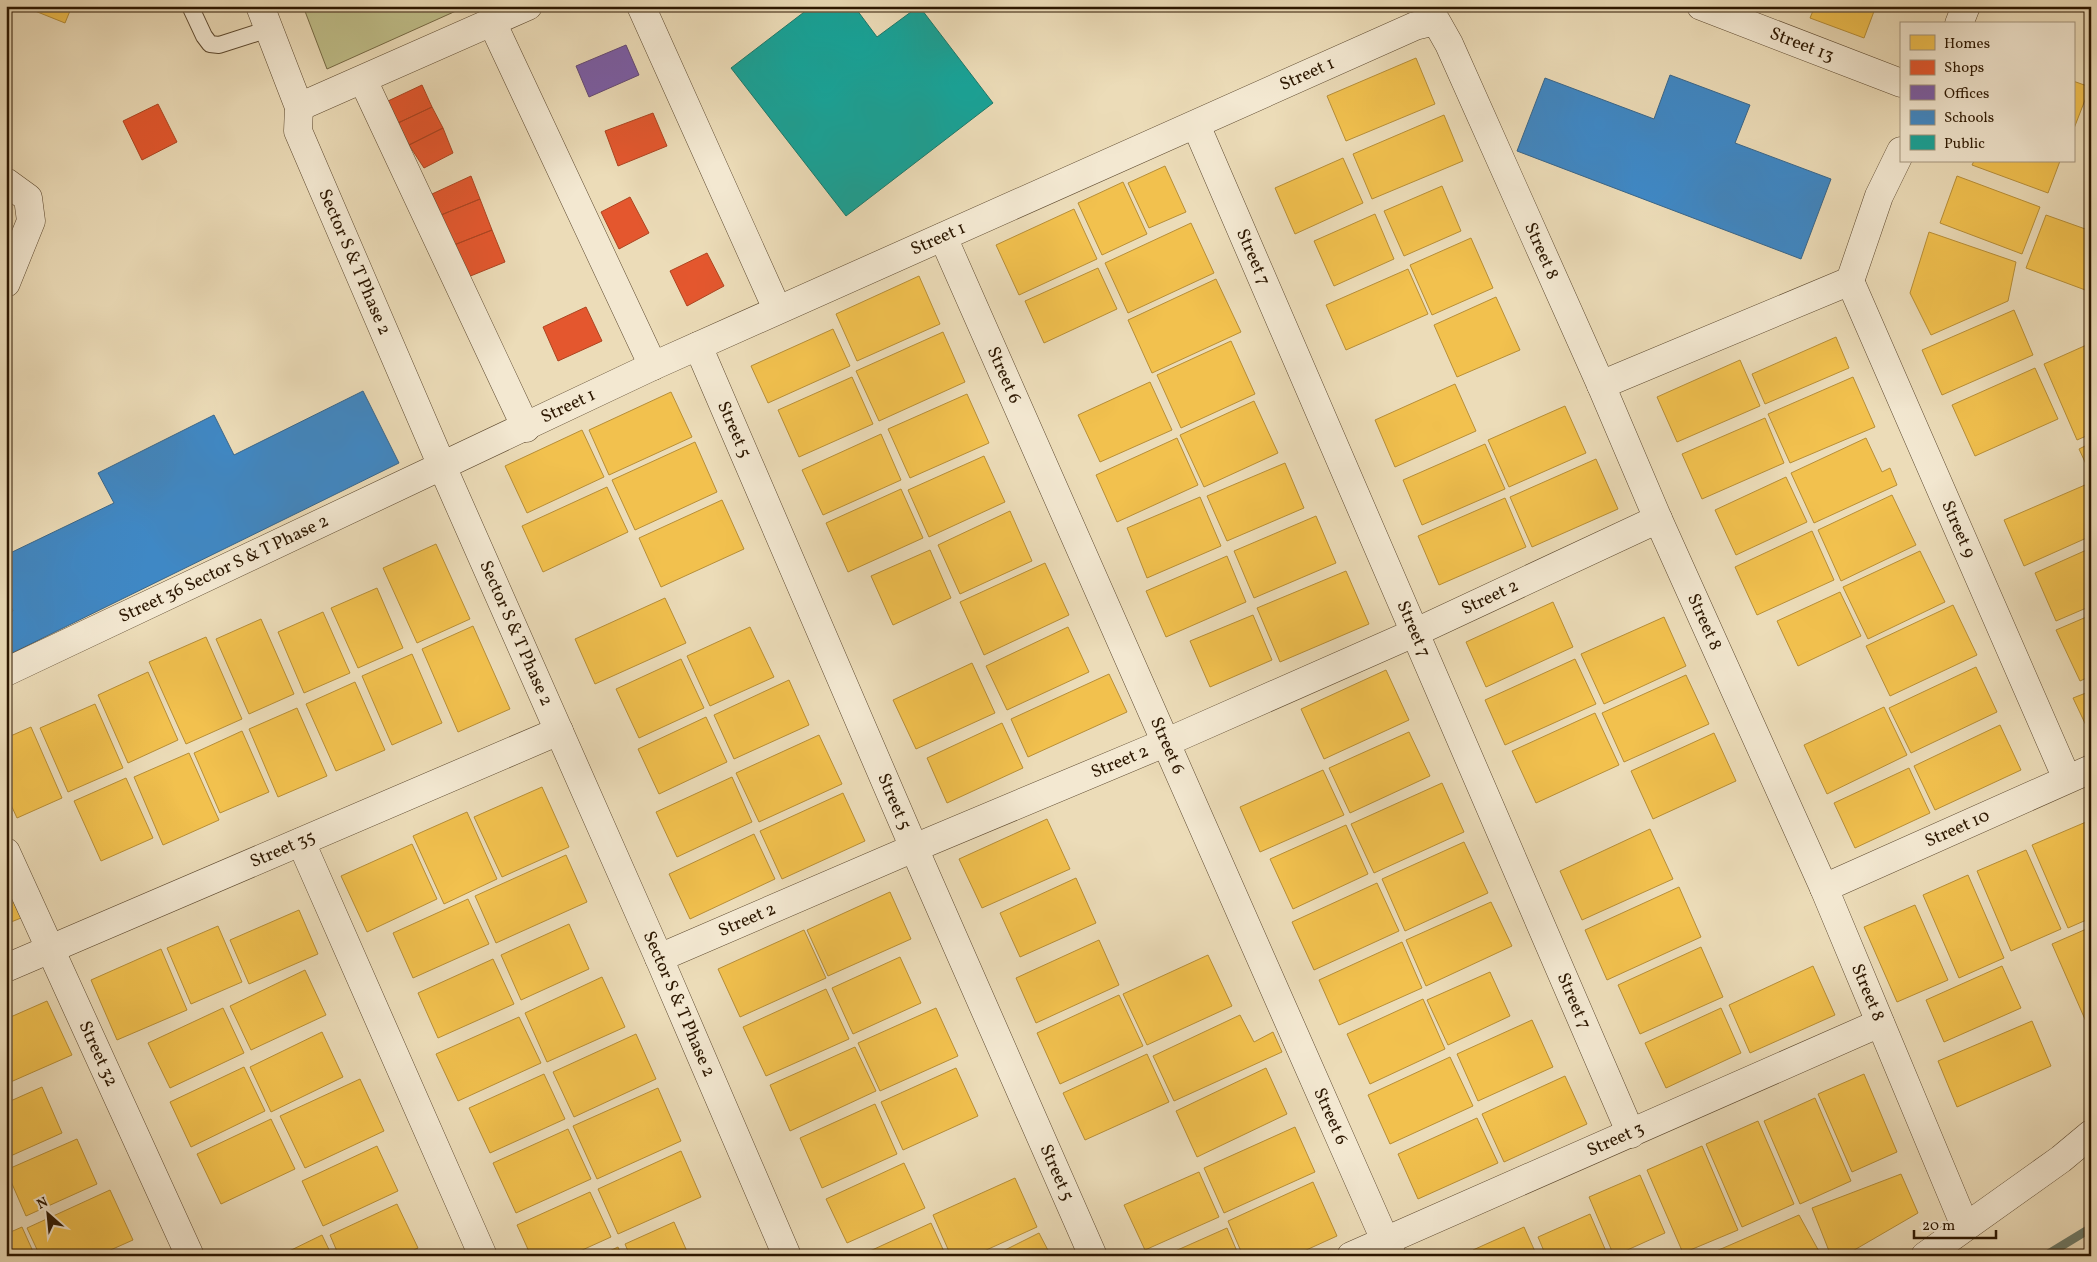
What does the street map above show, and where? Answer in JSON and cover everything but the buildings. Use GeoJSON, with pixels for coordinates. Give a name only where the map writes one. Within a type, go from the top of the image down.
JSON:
{"type":"FeatureCollection","features":[{"type":"Feature","properties":{"kind":"street"},"geometry":{"type":"LineString","coordinates":[[299,107],[364,80],[528,6]]}},
{"type":"Feature","properties":{"kind":"street","name":"Street 13"},"geometry":{"type":"LineString","coordinates":[[1701,6],[1900,83]]}},
{"type":"Feature","properties":{"kind":"street"},"geometry":{"type":"LineString","coordinates":[[1960,22],[1966,6]]}},
{"type":"Feature","properties":{"kind":"street"},"geometry":{"type":"LineString","coordinates":[[651,9],[777,309]]}},
{"type":"Feature","properties":{"kind":"street","name":"Sector S & T Phase 2"},"geometry":{"type":"LineString","coordinates":[[265,18],[299,107],[298,131],[442,466],[659,958],[786,1255]]}},
{"type":"Feature","properties":{"kind":"street","name":"Street 1"},"geometry":{"type":"LineString","coordinates":[[442,466],[777,309],[1196,125],[1415,26],[1436,21]]}},
{"type":"Feature","properties":{"kind":"street","name":"Street 8"},"geometry":{"type":"LineString","coordinates":[[1436,21],[1449,44],[1601,385],[1658,519],[1824,888],[1964,1226]]}},
{"type":"Feature","properties":{"kind":"street"},"geometry":{"type":"LineString","coordinates":[[492,22],[653,366]]}},
{"type":"Feature","properties":{"kind":"street"},"geometry":{"type":"LineString","coordinates":[[364,80],[526,428]]}},
{"type":"Feature","properties":{"kind":"street","name":"Street 7"},"geometry":{"type":"LineString","coordinates":[[1196,125],[1631,1134]]}},
{"type":"Feature","properties":{"kind":"street"},"geometry":{"type":"LineString","coordinates":[[1601,385],[1850,281],[1879,196],[1900,153]]}},
{"type":"Feature","properties":{"kind":"street"},"geometry":{"type":"LineString","coordinates":[[6,182],[28,198],[32,221],[6,283]]}},
{"type":"Feature","properties":{"kind":"street","name":"Street 6"},"geometry":{"type":"LineString","coordinates":[[943,237],[1389,1248]]}},
{"type":"Feature","properties":{"kind":"street","name":"Street 9"},"geometry":{"type":"LineString","coordinates":[[1850,281],[2079,774]]}},
{"type":"Feature","properties":{"kind":"street","name":"Street 5"},"geometry":{"type":"LineString","coordinates":[[698,346],[914,848],[1093,1256]]}},
{"type":"Feature","properties":{"kind":"street","name":"Street 36 Sector S & T Phase 2"},"geometry":{"type":"LineString","coordinates":[[6,672],[442,466]]}},
{"type":"Feature","properties":{"kind":"street","name":"Street 2"},"geometry":{"type":"LineString","coordinates":[[659,958],[1167,742],[1414,633],[1658,519]]}},
{"type":"Feature","properties":{"kind":"street","name":"Street 35"},"geometry":{"type":"LineString","coordinates":[[6,968],[559,731]]}},
{"type":"Feature","properties":{"kind":"street","name":"Street 10"},"geometry":{"type":"LineString","coordinates":[[1824,888],[2079,774]]}},
{"type":"Feature","properties":{"kind":"street"},"geometry":{"type":"LineString","coordinates":[[301,842],[483,1256]]}},
{"type":"Feature","properties":{"kind":"street","name":"Street 32"},"geometry":{"type":"LineString","coordinates":[[6,852],[190,1256]]}},
{"type":"Feature","properties":{"kind":"street","name":"Street 3"},"geometry":{"type":"LineString","coordinates":[[1351,1256],[1389,1248],[1631,1134],[1880,1024]]}},
{"type":"Feature","properties":{"kind":"street"},"geometry":{"type":"LineString","coordinates":[[1925,1256],[1964,1226],[2060,1159],[2091,1134]]}},
{"type":"Feature","properties":{"kind":"lane"},"geometry":{"type":"LineString","coordinates":[[190,6],[204,36],[210,44],[219,45],[265,18]]}},
{"type":"Feature","properties":{"kind":"shaded area"},"geometry":{"type":"Polygon","coordinates":[[[303,6],[467,6],[327,69],[303,6]]]}},
{"type":"Feature","properties":{"kind":"waterway"},"geometry":{"type":"LineString","coordinates":[[2045,1256],[2091,1228]]}}]}
